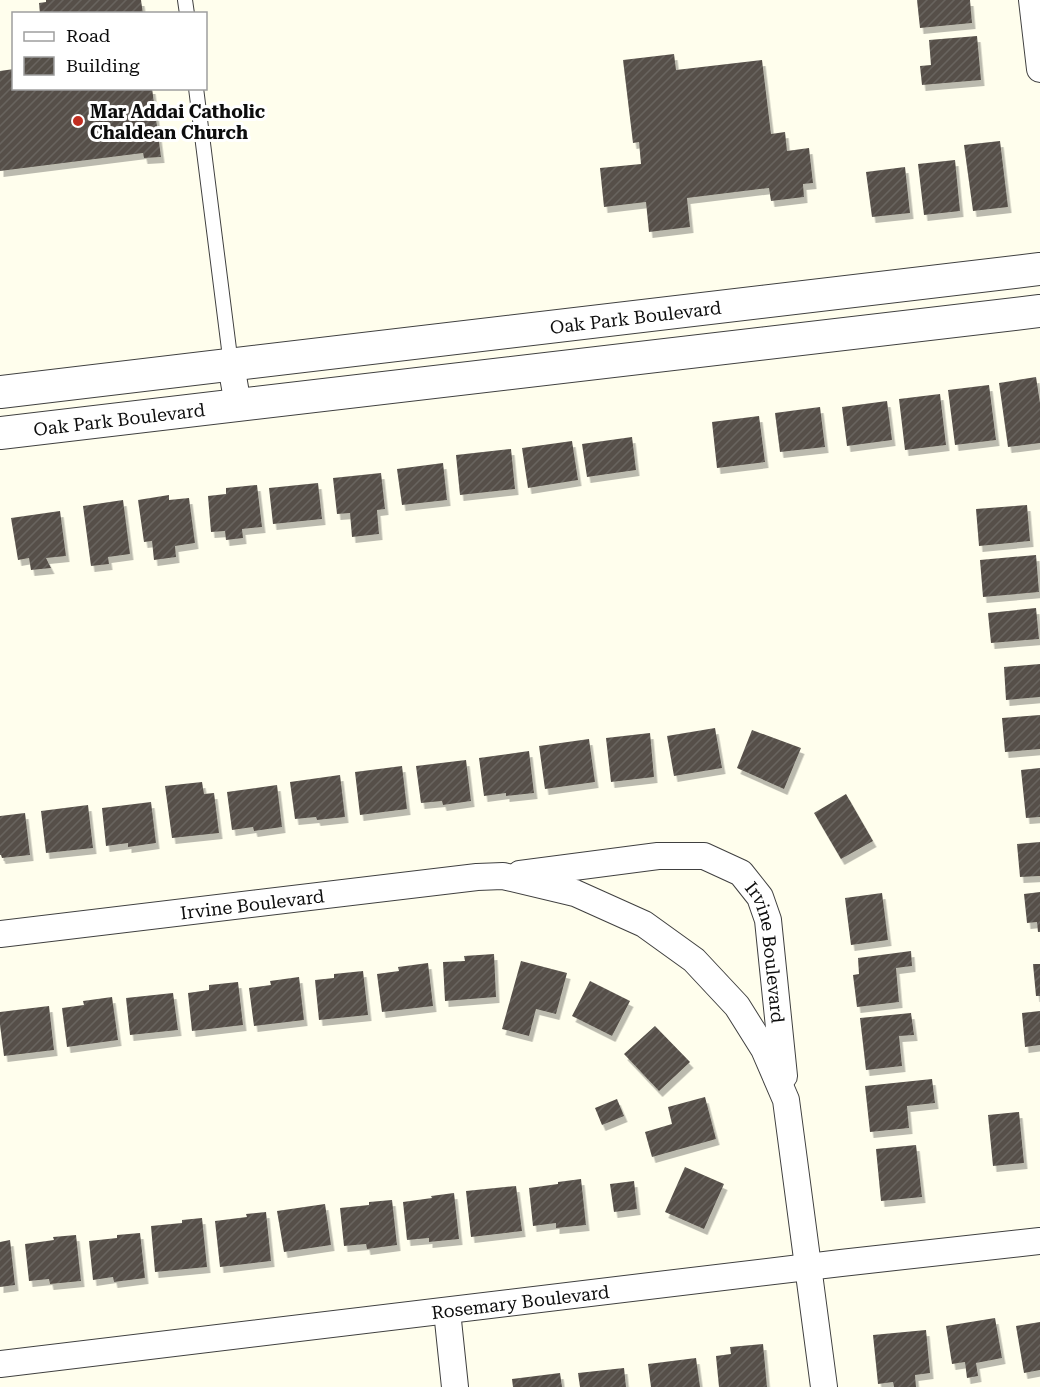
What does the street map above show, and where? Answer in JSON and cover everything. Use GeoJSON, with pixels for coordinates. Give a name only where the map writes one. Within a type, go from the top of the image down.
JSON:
{"type":"FeatureCollection","features":[{"type":"Feature","properties":{"kind":"street"},"geometry":{"type":"LineString","coordinates":[[1032,0],[1040,69]]}},
{"type":"Feature","properties":{"kind":"street","name":"Oak Park Boulevard"},"geometry":{"type":"LineString","coordinates":[[0,392],[1040,269]]}},
{"type":"Feature","properties":{"kind":"street","name":"Oak Park Boulevard"},"geometry":{"type":"LineString","coordinates":[[0,433],[1040,310]]}},
{"type":"Feature","properties":{"kind":"street"},"geometry":{"type":"LineString","coordinates":[[231,365],[237,405]]}},
{"type":"Feature","properties":{"kind":"street","name":"Irvine Boulevard"},"geometry":{"type":"LineString","coordinates":[[0,934],[658,856],[704,856],[741,873],[760,897],[768,920],[786,1100],[824,1387]]}},
{"type":"Feature","properties":{"kind":"street","name":"Irvine Boulevard"},"geometry":{"type":"LineString","coordinates":[[503,876],[575,893],[644,924],[694,960],[737,1006],[764,1048],[786,1100]]}},
{"type":"Feature","properties":{"kind":"street","name":"Rosemary Boulevard"},"geometry":{"type":"LineString","coordinates":[[0,1364],[1040,1241]]}},
{"type":"Feature","properties":{"kind":"street"},"geometry":{"type":"LineString","coordinates":[[447,1311],[455,1387]]}},
{"type":"Feature","properties":{"kind":"lane"},"geometry":{"type":"LineString","coordinates":[[196,90],[231,365]]}},
{"type":"Feature","properties":{"kind":"building"},"geometry":{"type":"Polygon","coordinates":[[[46,0],[141,0],[143,12],[40,12],[39,3],[46,2],[46,0]]]}},
{"type":"Feature","properties":{"kind":"building"},"geometry":{"type":"Polygon","coordinates":[[[917,0],[970,0],[972,23],[920,28],[917,0]]]}},
{"type":"Feature","properties":{"kind":"building"},"geometry":{"type":"Polygon","coordinates":[[[977,36],[981,80],[922,85],[920,66],[931,65],[929,40],[977,36]]]}},
{"type":"Feature","properties":{"kind":"building"},"geometry":{"type":"Polygon","coordinates":[[[674,54],[676,70],[762,60],[771,134],[785,132],[787,151],[809,148],[813,183],[803,184],[804,197],[771,201],[769,188],[687,198],[690,227],[649,232],[646,202],[604,207],[600,168],[641,164],[639,142],[633,143],[623,60],[674,54]]]}},
{"type":"Feature","properties":{"kind":"building","name":"Mar Addai Catholic Chaldean Church"},"geometry":{"type":"Polygon","coordinates":[[[12,69],[12,90],[152,90],[161,157],[144,158],[143,153],[0,171],[0,71],[12,69]]]}},
{"type":"Feature","properties":{"kind":"building"},"geometry":{"type":"Polygon","coordinates":[[[1000,141],[1008,207],[973,211],[964,145],[1000,141]]]}},
{"type":"Feature","properties":{"kind":"building"},"geometry":{"type":"Polygon","coordinates":[[[955,160],[960,211],[924,215],[918,164],[955,160]]]}},
{"type":"Feature","properties":{"kind":"building"},"geometry":{"type":"Polygon","coordinates":[[[905,167],[910,213],[872,217],[866,172],[905,167]]]}},
{"type":"Feature","properties":{"kind":"building"},"geometry":{"type":"Polygon","coordinates":[[[1036,377],[1040,403],[1040,443],[1008,447],[999,383],[1036,377]]]}},
{"type":"Feature","properties":{"kind":"building"},"geometry":{"type":"Polygon","coordinates":[[[989,385],[996,440],[955,445],[948,390],[989,385]]]}},
{"type":"Feature","properties":{"kind":"building"},"geometry":{"type":"Polygon","coordinates":[[[940,394],[946,445],[905,450],[899,399],[940,394]]]}},
{"type":"Feature","properties":{"kind":"building"},"geometry":{"type":"Polygon","coordinates":[[[887,401],[892,440],[847,446],[842,407],[887,401]]]}},
{"type":"Feature","properties":{"kind":"building"},"geometry":{"type":"Polygon","coordinates":[[[820,407],[825,447],[780,452],[775,413],[820,407]]]}},
{"type":"Feature","properties":{"kind":"building"},"geometry":{"type":"Polygon","coordinates":[[[759,416],[765,462],[717,468],[712,422],[759,416]]]}},
{"type":"Feature","properties":{"kind":"building"},"geometry":{"type":"Polygon","coordinates":[[[632,437],[636,470],[587,477],[582,444],[632,437]]]}},
{"type":"Feature","properties":{"kind":"building"},"geometry":{"type":"Polygon","coordinates":[[[572,441],[578,480],[528,488],[522,448],[572,441]]]}},
{"type":"Feature","properties":{"kind":"building"},"geometry":{"type":"Polygon","coordinates":[[[511,449],[515,489],[460,495],[456,455],[511,449]]]}},
{"type":"Feature","properties":{"kind":"building"},"geometry":{"type":"Polygon","coordinates":[[[443,463],[447,500],[402,505],[397,469],[443,463]]]}},
{"type":"Feature","properties":{"kind":"building"},"geometry":{"type":"Polygon","coordinates":[[[381,473],[385,509],[377,510],[379,534],[352,537],[350,513],[337,514],[333,478],[381,473]]]}},
{"type":"Feature","properties":{"kind":"building"},"geometry":{"type":"Polygon","coordinates":[[[318,483],[322,519],[273,524],[269,488],[318,483]]]}},
{"type":"Feature","properties":{"kind":"building"},"geometry":{"type":"Polygon","coordinates":[[[257,485],[262,527],[242,529],[243,538],[226,540],[225,531],[211,532],[208,496],[226,494],[226,488],[257,485]]]}},
{"type":"Feature","properties":{"kind":"building"},"geometry":{"type":"Polygon","coordinates":[[[169,495],[169,500],[189,498],[195,543],[175,546],[176,557],[154,560],[152,541],[144,542],[138,500],[169,495]]]}},
{"type":"Feature","properties":{"kind":"building"},"geometry":{"type":"Polygon","coordinates":[[[123,500],[130,554],[108,557],[109,564],[91,566],[83,506],[123,500]]]}},
{"type":"Feature","properties":{"kind":"building"},"geometry":{"type":"Polygon","coordinates":[[[1027,505],[1030,541],[979,546],[976,509],[1027,505]]]}},
{"type":"Feature","properties":{"kind":"building"},"geometry":{"type":"Polygon","coordinates":[[[60,511],[66,556],[46,558],[51,568],[31,570],[29,558],[18,560],[11,518],[60,511]]]}},
{"type":"Feature","properties":{"kind":"building"},"geometry":{"type":"Polygon","coordinates":[[[1036,555],[1039,592],[983,597],[980,560],[1036,555]]]}},
{"type":"Feature","properties":{"kind":"building"},"geometry":{"type":"Polygon","coordinates":[[[1036,608],[1039,639],[991,643],[988,613],[1036,608]]]}},
{"type":"Feature","properties":{"kind":"building"},"geometry":{"type":"Polygon","coordinates":[[[1040,664],[1040,697],[1006,700],[1004,667],[1040,664]]]}},
{"type":"Feature","properties":{"kind":"building"},"geometry":{"type":"Polygon","coordinates":[[[1040,715],[1040,749],[1005,752],[1002,718],[1040,715]]]}},
{"type":"Feature","properties":{"kind":"building"},"geometry":{"type":"Polygon","coordinates":[[[715,728],[722,768],[674,776],[667,736],[715,728]]]}},
{"type":"Feature","properties":{"kind":"building"},"geometry":{"type":"Polygon","coordinates":[[[752,730],[801,748],[784,789],[737,768],[752,730]]]}},
{"type":"Feature","properties":{"kind":"building"},"geometry":{"type":"Polygon","coordinates":[[[650,733],[654,777],[611,782],[606,738],[650,733]]]}},
{"type":"Feature","properties":{"kind":"building"},"geometry":{"type":"Polygon","coordinates":[[[589,739],[595,782],[545,789],[539,746],[589,739]]]}},
{"type":"Feature","properties":{"kind":"building"},"geometry":{"type":"Polygon","coordinates":[[[529,751],[534,793],[484,796],[479,758],[529,751]]]}},
{"type":"Feature","properties":{"kind":"building"},"geometry":{"type":"Polygon","coordinates":[[[466,760],[471,801],[443,805],[442,801],[421,803],[416,766],[466,760]]]}},
{"type":"Feature","properties":{"kind":"building"},"geometry":{"type":"Polygon","coordinates":[[[402,766],[407,809],[360,815],[355,772],[402,766]]]}},
{"type":"Feature","properties":{"kind":"building"},"geometry":{"type":"Polygon","coordinates":[[[1040,768],[1040,817],[1026,818],[1021,770],[1040,768]]]}},
{"type":"Feature","properties":{"kind":"building"},"geometry":{"type":"Polygon","coordinates":[[[340,775],[345,817],[317,820],[316,817],[295,819],[290,782],[340,775]]]}},
{"type":"Feature","properties":{"kind":"building"},"geometry":{"type":"Polygon","coordinates":[[[202,782],[204,794],[214,793],[219,833],[172,838],[165,786],[202,782]]]}},
{"type":"Feature","properties":{"kind":"building"},"geometry":{"type":"Polygon","coordinates":[[[277,785],[282,827],[254,831],[253,827],[232,830],[227,792],[277,785]]]}},
{"type":"Feature","properties":{"kind":"building"},"geometry":{"type":"Polygon","coordinates":[[[846,794],[873,841],[841,859],[814,813],[846,794]]]}},
{"type":"Feature","properties":{"kind":"building"},"geometry":{"type":"Polygon","coordinates":[[[151,802],[156,843],[128,847],[128,843],[106,846],[102,808],[151,802]]]}},
{"type":"Feature","properties":{"kind":"building"},"geometry":{"type":"Polygon","coordinates":[[[88,805],[93,848],[46,853],[41,811],[88,805]]]}},
{"type":"Feature","properties":{"kind":"building"},"geometry":{"type":"Polygon","coordinates":[[[25,813],[30,855],[2,858],[0,855],[0,816],[25,813]]]}},
{"type":"Feature","properties":{"kind":"building"},"geometry":{"type":"Polygon","coordinates":[[[1040,842],[1040,876],[1020,877],[1017,844],[1040,842]]]}},
{"type":"Feature","properties":{"kind":"building"},"geometry":{"type":"Polygon","coordinates":[[[1040,892],[1040,932],[1038,932],[1037,922],[1027,923],[1024,894],[1040,892]]]}},
{"type":"Feature","properties":{"kind":"building"},"geometry":{"type":"Polygon","coordinates":[[[882,893],[888,940],[851,945],[845,898],[882,893]]]}},
{"type":"Feature","properties":{"kind":"building"},"geometry":{"type":"Polygon","coordinates":[[[911,951],[912,966],[896,968],[899,1002],[857,1007],[853,975],[859,974],[858,958],[911,951]]]}},
{"type":"Feature","properties":{"kind":"building"},"geometry":{"type":"Polygon","coordinates":[[[494,954],[496,997],[445,1001],[443,962],[465,961],[464,956],[494,954]]]}},
{"type":"Feature","properties":{"kind":"building"},"geometry":{"type":"Polygon","coordinates":[[[521,961],[567,973],[556,1014],[536,1009],[529,1036],[502,1029],[521,961]]]}},
{"type":"Feature","properties":{"kind":"building"},"geometry":{"type":"Polygon","coordinates":[[[428,963],[433,1006],[382,1012],[377,974],[399,971],[398,967],[428,963]]]}},
{"type":"Feature","properties":{"kind":"building"},"geometry":{"type":"Polygon","coordinates":[[[1033,964],[1040,964],[1040,996],[1036,996],[1033,964]]]}},
{"type":"Feature","properties":{"kind":"building"},"geometry":{"type":"Polygon","coordinates":[[[363,971],[368,1015],[319,1020],[315,980],[334,978],[334,974],[363,971]]]}},
{"type":"Feature","properties":{"kind":"building"},"geometry":{"type":"Polygon","coordinates":[[[299,977],[304,1020],[254,1026],[249,988],[271,985],[270,981],[299,977]]]}},
{"type":"Feature","properties":{"kind":"building"},"geometry":{"type":"Polygon","coordinates":[[[590,981],[630,1001],[612,1036],[572,1016],[590,981]]]}},
{"type":"Feature","properties":{"kind":"building"},"geometry":{"type":"Polygon","coordinates":[[[238,982],[243,1025],[192,1031],[188,993],[209,990],[209,985],[238,982]]]}},
{"type":"Feature","properties":{"kind":"building"},"geometry":{"type":"Polygon","coordinates":[[[173,993],[178,1030],[130,1035],[126,998],[173,993]]]}},
{"type":"Feature","properties":{"kind":"building"},"geometry":{"type":"Polygon","coordinates":[[[112,997],[118,1040],[67,1047],[62,1008],[84,1005],[83,1001],[112,997]]]}},
{"type":"Feature","properties":{"kind":"building"},"geometry":{"type":"Polygon","coordinates":[[[49,1006],[54,1050],[4,1056],[0,1012],[49,1006]]]}},
{"type":"Feature","properties":{"kind":"building"},"geometry":{"type":"Polygon","coordinates":[[[1040,1011],[1040,1045],[1025,1047],[1022,1013],[1040,1011]]]}},
{"type":"Feature","properties":{"kind":"building"},"geometry":{"type":"Polygon","coordinates":[[[911,1013],[914,1035],[899,1036],[902,1066],[866,1070],[860,1018],[911,1013]]]}},
{"type":"Feature","properties":{"kind":"building"},"geometry":{"type":"Polygon","coordinates":[[[655,1026],[690,1062],[659,1091],[624,1054],[655,1026]]]}},
{"type":"Feature","properties":{"kind":"building"},"geometry":{"type":"Polygon","coordinates":[[[932,1079],[935,1103],[907,1106],[909,1128],[870,1132],[865,1086],[932,1079]]]}},
{"type":"Feature","properties":{"kind":"building"},"geometry":{"type":"Polygon","coordinates":[[[705,1097],[716,1139],[652,1157],[645,1132],[672,1124],[668,1107],[705,1097]]]}},
{"type":"Feature","properties":{"kind":"building"},"geometry":{"type":"Polygon","coordinates":[[[617,1099],[624,1116],[602,1125],[595,1108],[617,1099]]]}},
{"type":"Feature","properties":{"kind":"building"},"geometry":{"type":"Polygon","coordinates":[[[1019,1112],[1024,1163],[993,1166],[988,1115],[1019,1112]]]}},
{"type":"Feature","properties":{"kind":"building"},"geometry":{"type":"Polygon","coordinates":[[[916,1145],[922,1197],[881,1201],[876,1149],[916,1145]]]}},
{"type":"Feature","properties":{"kind":"building"},"geometry":{"type":"Polygon","coordinates":[[[685,1167],[724,1184],[704,1229],[665,1212],[685,1167]]]}},
{"type":"Feature","properties":{"kind":"building"},"geometry":{"type":"Polygon","coordinates":[[[581,1179],[586,1225],[556,1228],[556,1223],[533,1226],[529,1188],[581,1179]]]}},
{"type":"Feature","properties":{"kind":"building"},"geometry":{"type":"Polygon","coordinates":[[[634,1181],[637,1209],[614,1212],[610,1184],[634,1181]]]}},
{"type":"Feature","properties":{"kind":"building"},"geometry":{"type":"Polygon","coordinates":[[[516,1186],[522,1231],[471,1237],[466,1191],[516,1186]]]}},
{"type":"Feature","properties":{"kind":"building"},"geometry":{"type":"Polygon","coordinates":[[[454,1193],[459,1239],[429,1242],[429,1238],[407,1240],[403,1202],[454,1193]]]}},
{"type":"Feature","properties":{"kind":"building"},"geometry":{"type":"Polygon","coordinates":[[[392,1200],[397,1245],[367,1249],[366,1244],[344,1246],[340,1208],[392,1200]]]}},
{"type":"Feature","properties":{"kind":"building"},"geometry":{"type":"Polygon","coordinates":[[[325,1204],[331,1245],[284,1252],[277,1211],[325,1204]]]}},
{"type":"Feature","properties":{"kind":"building"},"geometry":{"type":"Polygon","coordinates":[[[266,1212],[271,1261],[220,1267],[215,1221],[266,1212]]]}},
{"type":"Feature","properties":{"kind":"building"},"geometry":{"type":"Polygon","coordinates":[[[202,1218],[207,1267],[155,1272],[151,1226],[182,1223],[182,1220],[202,1218]]]}},
{"type":"Feature","properties":{"kind":"building"},"geometry":{"type":"Polygon","coordinates":[[[140,1233],[145,1278],[114,1282],[113,1277],[93,1280],[89,1241],[140,1233]]]}},
{"type":"Feature","properties":{"kind":"building"},"geometry":{"type":"Polygon","coordinates":[[[76,1235],[81,1281],[50,1284],[49,1279],[29,1281],[25,1244],[54,1240],[53,1237],[76,1235]]]}},
{"type":"Feature","properties":{"kind":"building"},"geometry":{"type":"Polygon","coordinates":[[[10,1240],[15,1285],[0,1287],[0,1242],[10,1240]]]}},
{"type":"Feature","properties":{"kind":"building"},"geometry":{"type":"Polygon","coordinates":[[[995,1318],[1002,1358],[976,1363],[978,1376],[967,1378],[965,1362],[952,1364],[946,1326],[995,1318]]]}},
{"type":"Feature","properties":{"kind":"building"},"geometry":{"type":"Polygon","coordinates":[[[1040,1322],[1040,1370],[1024,1373],[1016,1326],[1040,1322]]]}},
{"type":"Feature","properties":{"kind":"building"},"geometry":{"type":"Polygon","coordinates":[[[926,1330],[930,1373],[915,1375],[916,1387],[894,1387],[893,1382],[878,1384],[873,1335],[926,1330]]]}},
{"type":"Feature","properties":{"kind":"building"},"geometry":{"type":"Polygon","coordinates":[[[763,1344],[767,1387],[719,1387],[716,1356],[731,1354],[730,1347],[763,1344]]]}},
{"type":"Feature","properties":{"kind":"building"},"geometry":{"type":"Polygon","coordinates":[[[696,1358],[700,1387],[651,1387],[648,1364],[696,1358]]]}},
{"type":"Feature","properties":{"kind":"building"},"geometry":{"type":"Polygon","coordinates":[[[624,1368],[626,1387],[580,1387],[578,1373],[624,1368]]]}},
{"type":"Feature","properties":{"kind":"building"},"geometry":{"type":"Polygon","coordinates":[[[560,1373],[562,1387],[513,1387],[512,1379],[560,1373]]]}},
{"type":"Feature","properties":{"kind":"place","name":"Mar Addai Catholic Chaldean Church"},"geometry":{"type":"Point","coordinates":[78,121]}}]}
